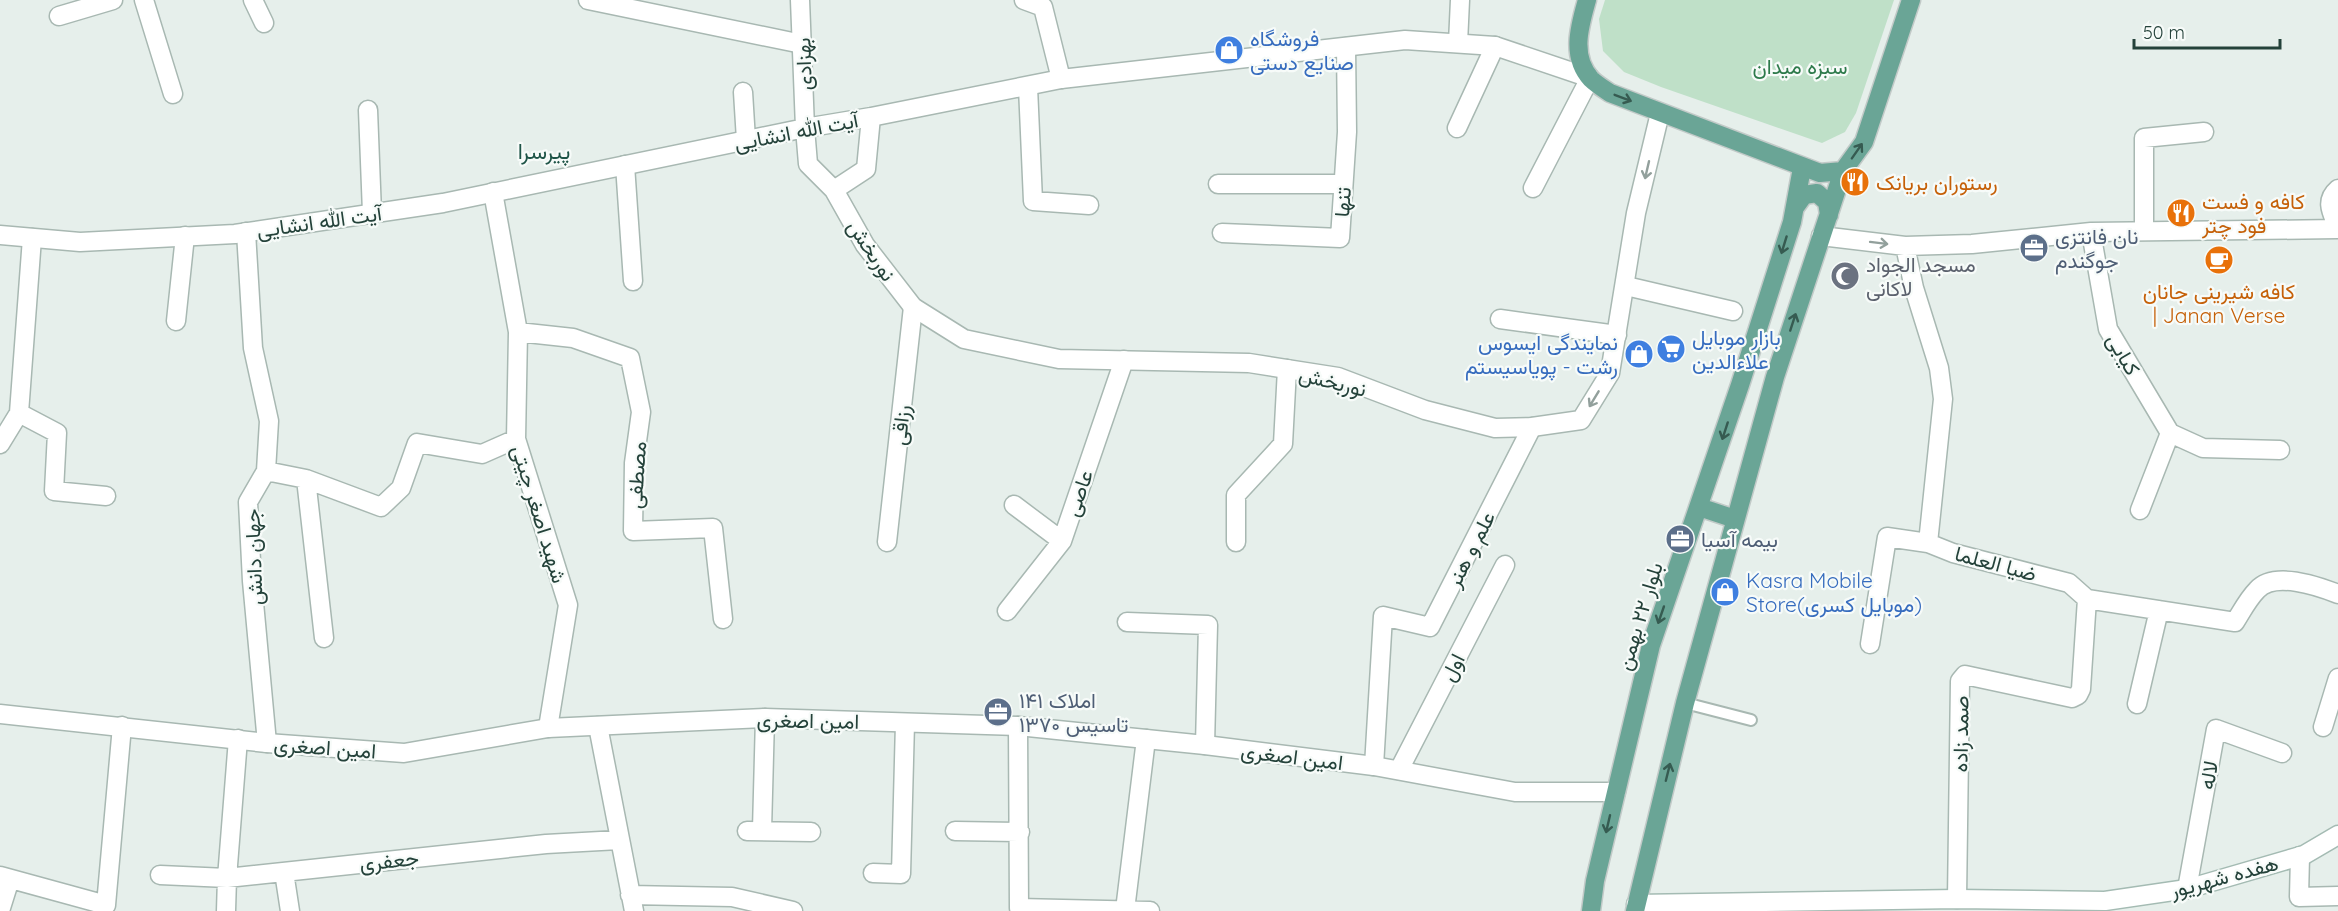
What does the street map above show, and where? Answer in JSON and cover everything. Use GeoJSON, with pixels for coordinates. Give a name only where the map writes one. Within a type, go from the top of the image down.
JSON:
{"type":"FeatureCollection","features":[{"type":"Feature","properties":{"kind":"main road"},"geometry":{"type":"LineString","coordinates":[[1587,0],[1579,29],[1578,55],[1590,78],[1610,93],[1802,168],[1820,173],[1843,171]]}},
{"type":"Feature","properties":{"kind":"main road"},"geometry":{"type":"LineString","coordinates":[[1635,907],[1684,703],[1774,377],[1843,171],[1864,142],[1911,0]]}},
{"type":"Feature","properties":{"kind":"main road","name":"بلوار ۲۲ بهمن"},"geometry":{"type":"LineString","coordinates":[[1591,911],[1595,881],[1651,645],[1740,385],[1796,206],[1802,168]]}},
{"type":"Feature","properties":{"kind":"main road"},"geometry":{"type":"LineString","coordinates":[[1796,206],[1804,195],[1817,193],[1827,202],[1828,215]]}},
{"type":"Feature","properties":{"kind":"main road"},"geometry":{"type":"LineString","coordinates":[[1699,507],[1735,519]]}},
{"type":"Feature","properties":{"kind":"street"},"geometry":{"type":"LineString","coordinates":[[59,16],[113,0]]}},
{"type":"Feature","properties":{"kind":"street"},"geometry":{"type":"LineString","coordinates":[[144,0],[173,94]]}},
{"type":"Feature","properties":{"kind":"street"},"geometry":{"type":"LineString","coordinates":[[253,0],[264,23]]}},
{"type":"Feature","properties":{"kind":"street"},"geometry":{"type":"LineString","coordinates":[[588,0],[802,44]]}},
{"type":"Feature","properties":{"kind":"street","name":"بهزادی"},"geometry":{"type":"LineString","coordinates":[[801,0],[805,128]]}},
{"type":"Feature","properties":{"kind":"street"},"geometry":{"type":"LineString","coordinates":[[1024,0],[1043,7],[1061,79]]}},
{"type":"Feature","properties":{"kind":"street"},"geometry":{"type":"LineString","coordinates":[[1458,43],[1460,0]]}},
{"type":"Feature","properties":{"kind":"street","name":"آیت الله انشایی"},"geometry":{"type":"LineString","coordinates":[[0,235],[80,242],[246,232],[443,203],[805,128],[1061,79],[1405,40],[1495,46],[1590,78]]}},
{"type":"Feature","properties":{"kind":"street"},"geometry":{"type":"LineString","coordinates":[[1457,128],[1495,46]]}},
{"type":"Feature","properties":{"kind":"street","name":"تنها"},"geometry":{"type":"LineString","coordinates":[[1222,233],[1340,238],[1347,132],[1346,47]]}},
{"type":"Feature","properties":{"kind":"street"},"geometry":{"type":"LineString","coordinates":[[1533,188],[1590,78]]}},
{"type":"Feature","properties":{"kind":"street"},"geometry":{"type":"LineString","coordinates":[[1028,87],[1033,201],[1089,205]]}},
{"type":"Feature","properties":{"kind":"street"},"geometry":{"type":"LineString","coordinates":[[743,92],[746,140]]}},
{"type":"Feature","properties":{"kind":"street"},"geometry":{"type":"LineString","coordinates":[[368,110],[372,213]]}},
{"type":"Feature","properties":{"kind":"street","name":"نوربخش"},"geometry":{"type":"LineString","coordinates":[[805,128],[808,164],[834,190],[865,244],[913,307],[964,339],[1059,359],[1249,363],[1338,377],[1425,410],[1495,428],[1532,427],[1581,420],[1610,373],[1626,286],[1636,213],[1660,113]]}},
{"type":"Feature","properties":{"kind":"street"},"geometry":{"type":"LineString","coordinates":[[834,190],[866,169],[871,117]]}},
{"type":"Feature","properties":{"kind":"street"},"geometry":{"type":"LineString","coordinates":[[2144,231],[2144,138],[2204,132]]}},
{"type":"Feature","properties":{"kind":"street"},"geometry":{"type":"LineString","coordinates":[[625,165],[633,281]]}},
{"type":"Feature","properties":{"kind":"street"},"geometry":{"type":"LineString","coordinates":[[1218,184],[1343,184]]}},
{"type":"Feature","properties":{"kind":"street"},"geometry":{"type":"LineString","coordinates":[[1821,236],[1905,246],[1972,244],[2091,232],[2338,229],[2322,200],[2338,189]]}},
{"type":"Feature","properties":{"kind":"street","name":"شهید اصغر چیتی"},"geometry":{"type":"LineString","coordinates":[[494,192],[519,332],[516,439],[568,605],[549,728]]}},
{"type":"Feature","properties":{"kind":"street","name":"جهان دانش"},"geometry":{"type":"LineString","coordinates":[[246,232],[253,348],[269,421],[266,471],[248,502],[252,581],[267,743]]}},
{"type":"Feature","properties":{"kind":"street","name":"کیابی"},"geometry":{"type":"LineString","coordinates":[[2091,232],[2108,329],[2170,433]]}},
{"type":"Feature","properties":{"kind":"street"},"geometry":{"type":"LineString","coordinates":[[176,321],[185,236]]}},
{"type":"Feature","properties":{"kind":"street"},"geometry":{"type":"LineString","coordinates":[[0,444],[19,413],[32,238]]}},
{"type":"Feature","properties":{"kind":"street","name":"ضیا العلما"},"geometry":{"type":"LineString","coordinates":[[1905,246],[1914,288],[1939,368],[1943,399],[1928,543],[1953,553],[2069,583],[2087,599],[2235,622],[2258,588],[2275,582],[2291,581],[2317,585],[2338,594]]}},
{"type":"Feature","properties":{"kind":"street"},"geometry":{"type":"LineString","coordinates":[[1626,286],[1733,311]]}},
{"type":"Feature","properties":{"kind":"street","name":"رزاقی"},"geometry":{"type":"LineString","coordinates":[[887,542],[913,307]]}},
{"type":"Feature","properties":{"kind":"street"},"geometry":{"type":"LineString","coordinates":[[1500,319],[1617,335]]}},
{"type":"Feature","properties":{"kind":"street","name":"مصطفی"},"geometry":{"type":"LineString","coordinates":[[519,332],[573,338],[630,358],[641,412],[634,463],[633,531],[713,528],[723,619]]}},
{"type":"Feature","properties":{"kind":"street","name":"عاصی"},"geometry":{"type":"LineString","coordinates":[[1007,611],[1062,541],[1124,360]]}},
{"type":"Feature","properties":{"kind":"street"},"geometry":{"type":"LineString","coordinates":[[1236,542],[1236,495],[1283,444],[1287,369]]}},
{"type":"Feature","properties":{"kind":"street"},"geometry":{"type":"LineString","coordinates":[[19,413],[57,433],[54,491],[105,496]]}},
{"type":"Feature","properties":{"kind":"street","name":"علم و هنر"},"geometry":{"type":"LineString","coordinates":[[1374,766],[1383,616],[1430,627],[1532,427]]}},
{"type":"Feature","properties":{"kind":"street"},"geometry":{"type":"LineString","coordinates":[[2140,510],[2170,433],[2203,448],[2280,450]]}},
{"type":"Feature","properties":{"kind":"street"},"geometry":{"type":"LineString","coordinates":[[266,471],[306,479],[381,507],[401,488],[417,443],[482,454],[516,439]]}},
{"type":"Feature","properties":{"kind":"street"},"geometry":{"type":"LineString","coordinates":[[306,479],[324,638]]}},
{"type":"Feature","properties":{"kind":"street"},"geometry":{"type":"LineString","coordinates":[[1014,505],[1062,541]]}},
{"type":"Feature","properties":{"kind":"street"},"geometry":{"type":"LineString","coordinates":[[1870,644],[1887,537],[1928,543]]}},
{"type":"Feature","properties":{"kind":"street","name":"اول"},"geometry":{"type":"LineString","coordinates":[[1399,770],[1505,565]]}},
{"type":"Feature","properties":{"kind":"street","name":"صمد زاده"},"geometry":{"type":"LineString","coordinates":[[1958,899],[1960,681],[1965,675],[2072,698],[2078,695],[2081,689],[2087,599]]}},
{"type":"Feature","properties":{"kind":"street"},"geometry":{"type":"LineString","coordinates":[[2137,704],[2159,610]]}},
{"type":"Feature","properties":{"kind":"street"},"geometry":{"type":"LineString","coordinates":[[1127,622],[1208,625],[1205,745]]}},
{"type":"Feature","properties":{"kind":"street"},"geometry":{"type":"LineString","coordinates":[[2323,727],[2338,678]]}},
{"type":"Feature","properties":{"kind":"street","name":"امین اصغری"},"geometry":{"type":"LineString","coordinates":[[0,714],[267,743],[404,753],[549,728],[765,718],[1018,726],[1205,745],[1374,766],[1515,792],[1616,792]]}},
{"type":"Feature","properties":{"kind":"street"},"geometry":{"type":"LineString","coordinates":[[765,718],[754,831],[811,832]]}},
{"type":"Feature","properties":{"kind":"street"},"geometry":{"type":"LineString","coordinates":[[873,873],[901,874],[905,723]]}},
{"type":"Feature","properties":{"kind":"street"},"geometry":{"type":"LineString","coordinates":[[0,911],[5,877],[106,905],[122,726]]}},
{"type":"Feature","properties":{"kind":"street"},"geometry":{"type":"LineString","coordinates":[[598,726],[618,840],[632,903],[732,897],[793,911]]}},
{"type":"Feature","properties":{"kind":"street"},"geometry":{"type":"LineString","coordinates":[[1018,726],[1019,909],[1150,911]]}},
{"type":"Feature","properties":{"kind":"street","name":"لاله"},"geometry":{"type":"LineString","coordinates":[[2187,889],[2216,729],[2282,753]]}},
{"type":"Feature","properties":{"kind":"street"},"geometry":{"type":"LineString","coordinates":[[226,911],[238,739]]}},
{"type":"Feature","properties":{"kind":"street"},"geometry":{"type":"LineString","coordinates":[[1125,910],[1146,739]]}},
{"type":"Feature","properties":{"kind":"street"},"geometry":{"type":"LineString","coordinates":[[955,831],[1020,832]]}},
{"type":"Feature","properties":{"kind":"street","name":"هفده شهریور"},"geometry":{"type":"LineString","coordinates":[[1635,907],[1958,899],[2105,901],[2187,889],[2300,856],[2338,835]]}},
{"type":"Feature","properties":{"kind":"street","name":"جعفری"},"geometry":{"type":"LineString","coordinates":[[160,874],[227,878],[546,844],[618,840]]}},
{"type":"Feature","properties":{"kind":"street"},"geometry":{"type":"LineString","coordinates":[[2300,856],[2299,897],[2338,896]]}},
{"type":"Feature","properties":{"kind":"street"},"geometry":{"type":"LineString","coordinates":[[284,872],[290,911]]}},
{"type":"Feature","properties":{"kind":"lane"},"geometry":{"type":"LineString","coordinates":[[1684,703],[1751,720]]}},
{"type":"Feature","properties":{"kind":"green space","name":"سبزه میدان"},"geometry":{"type":"Polygon","coordinates":[[[1605,0],[1894,0],[1856,113],[1845,132],[1822,143],[1624,72],[1603,51],[1599,19],[1605,0]]]}},
{"type":"Feature","properties":{"kind":"place","name":"فروشگاه صنایع دستی"},"geometry":{"type":"Point","coordinates":[1229,50]}},
{"type":"Feature","properties":{"kind":"place","name":"رستوران بریانک"},"geometry":{"type":"Point","coordinates":[1855,182]}},
{"type":"Feature","properties":{"kind":"place","name":"کافه و فست فود چتر"},"geometry":{"type":"Point","coordinates":[2181,213]}},
{"type":"Feature","properties":{"kind":"place","name":"نان فانتزی جوگندم"},"geometry":{"type":"Point","coordinates":[2034,248]}},
{"type":"Feature","properties":{"kind":"place","name":"کافه شیرینی جانان | Janan Verse"},"geometry":{"type":"Point","coordinates":[2219,260]}},
{"type":"Feature","properties":{"kind":"place","name":"مسجد الجواد لاکانی"},"geometry":{"type":"Point","coordinates":[1845,276]}},
{"type":"Feature","properties":{"kind":"place","name":"بازار موبایل علاءالدین"},"geometry":{"type":"Point","coordinates":[1671,349]}},
{"type":"Feature","properties":{"kind":"place","name":"نمایندگی ایسوس رشت - پویاسیستم"},"geometry":{"type":"Point","coordinates":[1639,354]}},
{"type":"Feature","properties":{"kind":"place","name":"بیمه آسیا"},"geometry":{"type":"Point","coordinates":[1680,539]}},
{"type":"Feature","properties":{"kind":"place","name":"Kasra Mobile Store(موبایل کسری)"},"geometry":{"type":"Point","coordinates":[1725,592]}},
{"type":"Feature","properties":{"kind":"place","name":"املاک ۱۴۱ تاسیس ۱۳۷۰"},"geometry":{"type":"Point","coordinates":[998,712]}},
{"type":"Feature","properties":{"kind":"district","name":"پیرسرا"},"geometry":{"type":"Point","coordinates":[544,151]}}]}
